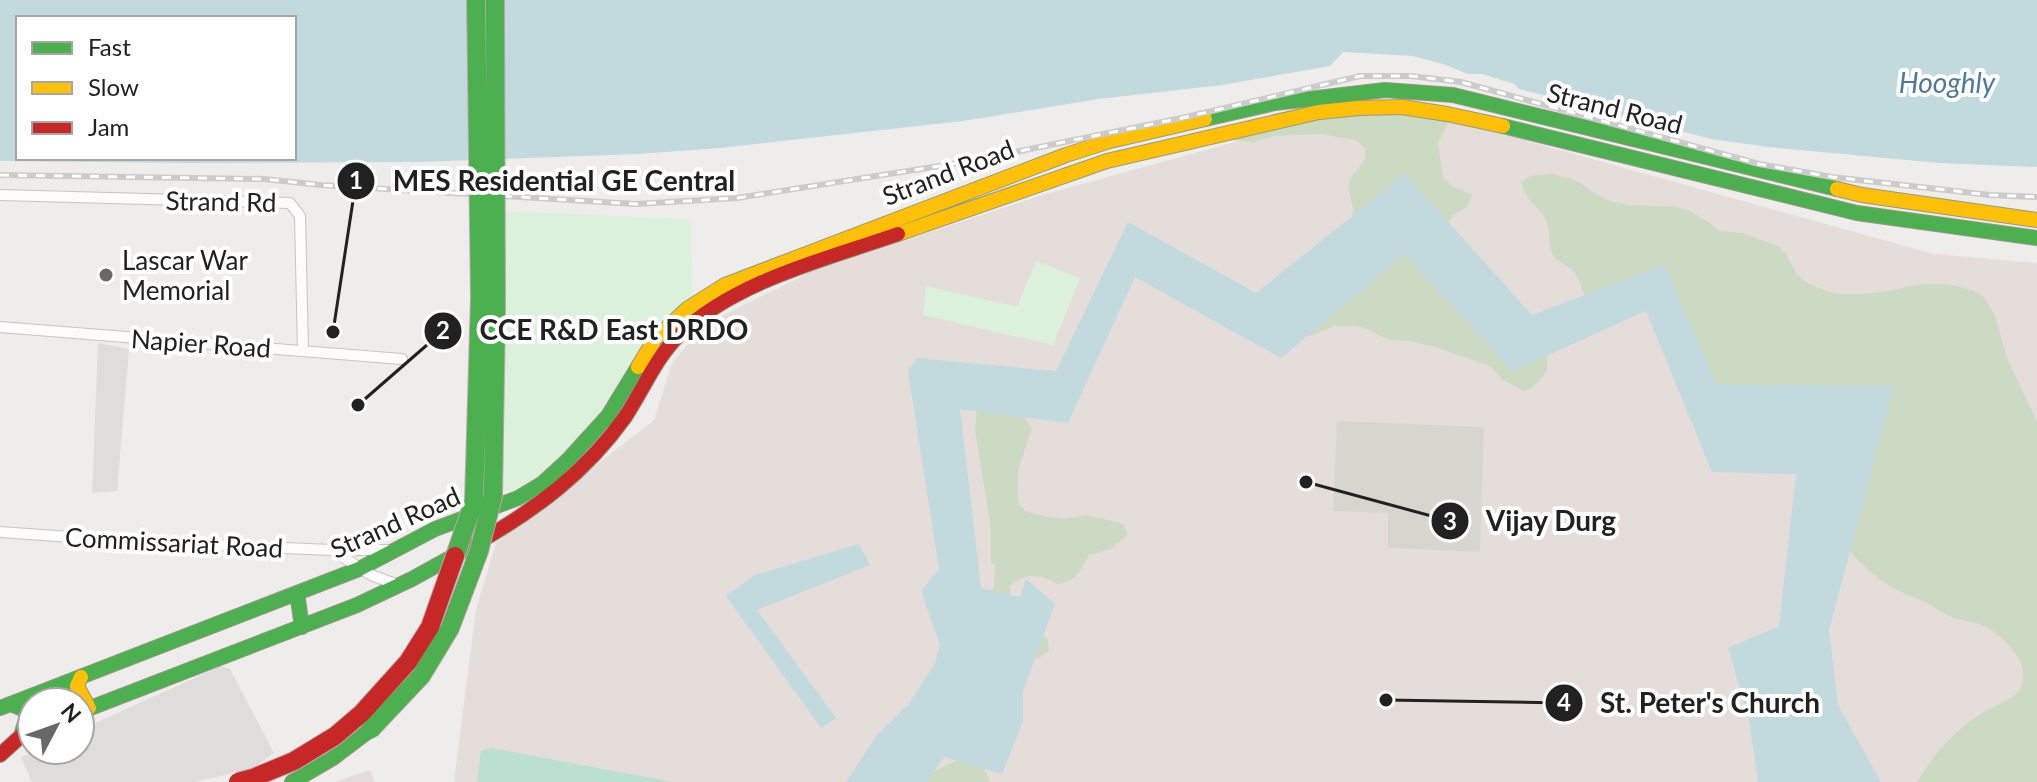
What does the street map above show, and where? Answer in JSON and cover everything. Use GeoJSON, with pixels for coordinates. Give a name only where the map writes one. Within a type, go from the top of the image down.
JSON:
{"type":"FeatureCollection","features":[{"type":"Feature","properties":{"kind":"main road"},"geometry":{"type":"LineString","coordinates":[[238,782],[294,761],[335,736],[362,713],[408,662],[430,627],[474,501],[480,298],[476,0]]}},
{"type":"Feature","properties":{"kind":"main road"},"geometry":{"type":"LineString","coordinates":[[292,782],[346,750],[370,730],[421,676],[450,628],[479,551],[493,496],[495,0]]}},
{"type":"Feature","properties":{"kind":"main road","name":"Strand Road"},"geometry":{"type":"LineString","coordinates":[[5,706],[359,569],[435,529],[518,498],[543,483],[608,416],[655,339],[687,309],[725,285],[1110,141],[1385,90],[1453,95],[1862,195],[2037,220]]}},
{"type":"Feature","properties":{"kind":"main road","name":"Strand Road"},"geometry":{"type":"LineString","coordinates":[[96,705],[401,586],[499,531],[558,490],[590,459],[627,413],[667,348],[695,321],[724,301],[774,277],[1094,165],[1278,111],[1417,108],[1470,118],[1857,213],[2037,238]]}},
{"type":"Feature","properties":{"kind":"main road"},"geometry":{"type":"LineString","coordinates":[[1857,213],[1862,195]]}},
{"type":"Feature","properties":{"kind":"main road"},"geometry":{"type":"LineString","coordinates":[[297,593],[302,627]]}},
{"type":"Feature","properties":{"kind":"main road"},"geometry":{"type":"LineString","coordinates":[[77,686],[81,677]]}},
{"type":"Feature","properties":{"kind":"main road"},"geometry":{"type":"LineString","coordinates":[[0,755],[16,743]]}},
{"type":"Feature","properties":{"kind":"street","name":"Strand Rd"},"geometry":{"type":"LineString","coordinates":[[0,195],[290,203],[300,216],[303,351]]}},
{"type":"Feature","properties":{"kind":"street","name":"Napier Road"},"geometry":{"type":"LineString","coordinates":[[0,327],[402,359]]}},
{"type":"Feature","properties":{"kind":"street","name":"Commissariat Road"},"geometry":{"type":"LineString","coordinates":[[0,532],[141,542],[397,550]]}},
{"type":"Feature","properties":{"kind":"street"},"geometry":{"type":"LineString","coordinates":[[332,550],[359,569],[401,586]]}},
{"type":"Feature","properties":{"kind":"shaded area"},"geometry":{"type":"Polygon","coordinates":[[[1358,108],[1459,118],[1538,144],[1934,254],[2037,263],[2037,782],[454,782],[476,609],[496,543],[654,420],[672,363],[705,324],[811,272],[1042,195],[1358,108]]]}},
{"type":"Feature","properties":{"kind":"shaded area"},"geometry":{"type":"Polygon","coordinates":[[[98,343],[129,349],[117,491],[92,493],[98,343]]]}},
{"type":"Feature","properties":{"kind":"shaded area"},"geometry":{"type":"Polygon","coordinates":[[[1337,421],[1484,427],[1480,552],[1388,548],[1388,513],[1333,511],[1337,421]]]}},
{"type":"Feature","properties":{"kind":"shaded area"},"geometry":{"type":"Polygon","coordinates":[[[221,666],[230,669],[274,753],[253,768],[195,782],[32,782],[25,766],[96,766],[96,723],[221,666]]]}},
{"type":"Feature","properties":{"kind":"shaded area"},"geometry":{"type":"Polygon","coordinates":[[[370,770],[375,782],[334,782],[370,770]]]}},
{"type":"Feature","properties":{"kind":"green space"},"geometry":{"type":"Polygon","coordinates":[[[1345,107],[1439,115],[1448,123],[1438,143],[1443,178],[1472,195],[1467,207],[1453,216],[1444,229],[1518,312],[1542,345],[1547,357],[1547,369],[1534,386],[1524,391],[1503,380],[1490,366],[1435,347],[1388,340],[1356,326],[1334,326],[1313,335],[1289,337],[1352,220],[1353,208],[1348,187],[1352,176],[1366,158],[1364,147],[1355,140],[1321,134],[1274,136],[1253,142],[1233,140],[1228,129],[1345,107]]]}},
{"type":"Feature","properties":{"kind":"green space"},"geometry":{"type":"Polygon","coordinates":[[[1553,174],[1575,180],[1606,200],[1629,205],[1677,207],[1690,211],[1719,231],[1743,233],[1778,246],[1797,275],[1829,292],[1864,294],[1922,284],[1947,284],[1972,290],[1984,297],[1995,316],[2007,358],[2037,422],[2037,782],[1917,782],[1936,754],[1960,729],[2017,693],[2023,671],[2015,653],[1992,631],[1980,624],[1949,616],[1891,587],[1859,561],[1837,534],[1822,481],[1766,457],[1657,305],[1590,304],[1573,271],[1553,255],[1547,223],[1521,182],[1530,176],[1553,174]]]}},
{"type":"Feature","properties":{"kind":"green space"},"geometry":{"type":"Polygon","coordinates":[[[502,211],[690,219],[693,298],[614,393],[571,453],[539,478],[513,491],[500,490],[502,211]]]}},
{"type":"Feature","properties":{"kind":"green space"},"geometry":{"type":"Polygon","coordinates":[[[1036,261],[1080,278],[1053,345],[923,315],[926,286],[1017,307],[1036,261]]]}},
{"type":"Feature","properties":{"kind":"green space"},"geometry":{"type":"Polygon","coordinates":[[[989,403],[1025,418],[1032,428],[1019,467],[1019,505],[1027,512],[1050,517],[1063,519],[1087,515],[1123,524],[1128,534],[1111,549],[1089,555],[1077,574],[1069,580],[1057,584],[1033,576],[1010,586],[1010,598],[1015,608],[1048,640],[1049,651],[1039,658],[985,640],[988,596],[994,587],[995,565],[991,563],[991,529],[975,430],[977,409],[989,403]]]}},
{"type":"Feature","properties":{"kind":"green space"},"geometry":{"type":"Polygon","coordinates":[[[491,748],[673,782],[477,782],[481,751],[491,748]]]}},
{"type":"Feature","properties":{"kind":"green space"},"geometry":{"type":"Polygon","coordinates":[[[969,755],[985,769],[990,782],[916,782],[926,775],[969,755]]]}},
{"type":"Feature","properties":{"kind":"water","name":"Hooghly"},"geometry":{"type":"Polygon","coordinates":[[[0,0],[2037,0],[2037,167],[1939,163],[1711,139],[1519,89],[1514,84],[1482,74],[1468,74],[1413,56],[1343,52],[1330,66],[1222,85],[1099,99],[963,121],[720,148],[418,162],[0,161],[0,0]]]}},
{"type":"Feature","properties":{"kind":"water"},"geometry":{"type":"Polygon","coordinates":[[[1405,174],[1532,315],[1664,265],[1717,384],[1894,386],[1829,630],[1838,705],[1881,782],[1758,782],[1749,719],[1728,648],[1779,626],[1796,474],[1712,472],[1646,311],[1512,371],[1405,254],[1281,358],[1135,277],[1068,423],[960,409],[981,588],[1020,597],[1026,579],[1055,604],[1023,691],[1023,721],[1002,774],[944,757],[926,782],[846,782],[877,735],[909,704],[935,663],[940,645],[921,591],[939,569],[908,371],[917,358],[1056,371],[1128,222],[1256,293],[1405,174]]]}},
{"type":"Feature","properties":{"kind":"water"},"geometry":{"type":"Polygon","coordinates":[[[859,544],[870,565],[757,610],[836,718],[821,728],[726,596],[755,575],[859,544]]]}},
{"type":"Feature","properties":{"kind":"railway"},"geometry":{"type":"LineString","coordinates":[[0,175],[264,179],[636,204],[737,198],[971,161],[1182,118],[1360,76],[1411,76],[1461,82],[1759,164],[1832,177],[1990,195],[2037,197]]}},
{"type":"Feature","properties":{"kind":"traffic: fast"},"geometry":{"type":"LineString","coordinates":[[455,556],[474,501],[480,298],[476,0]]}},
{"type":"Feature","properties":{"kind":"traffic: fast"},"geometry":{"type":"LineString","coordinates":[[370,730],[421,676],[450,628],[479,551],[493,496],[495,0]]}},
{"type":"Feature","properties":{"kind":"traffic: fast"},"geometry":{"type":"LineString","coordinates":[[1205,119],[1275,103],[1385,90],[1453,95],[1837,189]]}},
{"type":"Feature","properties":{"kind":"traffic: fast"},"geometry":{"type":"LineString","coordinates":[[1503,126],[1857,213],[2037,238]]}},
{"type":"Feature","properties":{"kind":"traffic: fast"},"geometry":{"type":"LineString","coordinates":[[0,708],[359,569],[435,529],[518,498],[543,483],[568,460],[608,416],[638,367]]}},
{"type":"Feature","properties":{"kind":"traffic: fast"},"geometry":{"type":"LineString","coordinates":[[96,706],[357,605],[477,543]]}},
{"type":"Feature","properties":{"kind":"traffic: fast"},"geometry":{"type":"LineString","coordinates":[[297,593],[302,627]]}},
{"type":"Feature","properties":{"kind":"traffic: fast"},"geometry":{"type":"LineString","coordinates":[[11,704],[16,706]]}},
{"type":"Feature","properties":{"kind":"traffic: fast"},"geometry":{"type":"LineString","coordinates":[[292,782],[333,758],[370,730]]}},
{"type":"Feature","properties":{"kind":"traffic: slow"},"geometry":{"type":"LineString","coordinates":[[898,234],[1107,161],[1319,112],[1402,107],[1503,126]]}},
{"type":"Feature","properties":{"kind":"traffic: slow"},"geometry":{"type":"LineString","coordinates":[[638,367],[655,339],[687,309],[725,285],[1066,155],[1110,141],[1205,119]]}},
{"type":"Feature","properties":{"kind":"traffic: slow"},"geometry":{"type":"LineString","coordinates":[[1837,189],[2037,220]]}},
{"type":"Feature","properties":{"kind":"traffic: slow"},"geometry":{"type":"LineString","coordinates":[[77,686],[81,677]]}},
{"type":"Feature","properties":{"kind":"traffic: jam"},"geometry":{"type":"LineString","coordinates":[[477,543],[539,503],[594,455],[625,417],[670,345],[701,317],[753,286],[898,234]]}},
{"type":"Feature","properties":{"kind":"traffic: jam"},"geometry":{"type":"LineString","coordinates":[[238,782],[294,761],[335,736],[362,713],[408,662],[430,627],[455,556]]}},
{"type":"Feature","properties":{"kind":"traffic: jam"},"geometry":{"type":"LineString","coordinates":[[0,755],[16,741]]}},
{"type":"Feature","properties":{"kind":"place","name":"Lascar War Memorial"},"geometry":{"type":"Point","coordinates":[106,275]}},
{"type":"Feature","properties":{"kind":"place","name":"MES Residential GE Central"},"geometry":{"type":"Point","coordinates":[333,332]}},
{"type":"Feature","properties":{"kind":"place","name":"CCE R&D East DRDO"},"geometry":{"type":"Point","coordinates":[358,405]}},
{"type":"Feature","properties":{"kind":"place","name":"Vijay Durg"},"geometry":{"type":"Point","coordinates":[1306,482]}},
{"type":"Feature","properties":{"kind":"place","name":"St. Peter's Church"},"geometry":{"type":"Point","coordinates":[1386,700]}}]}
